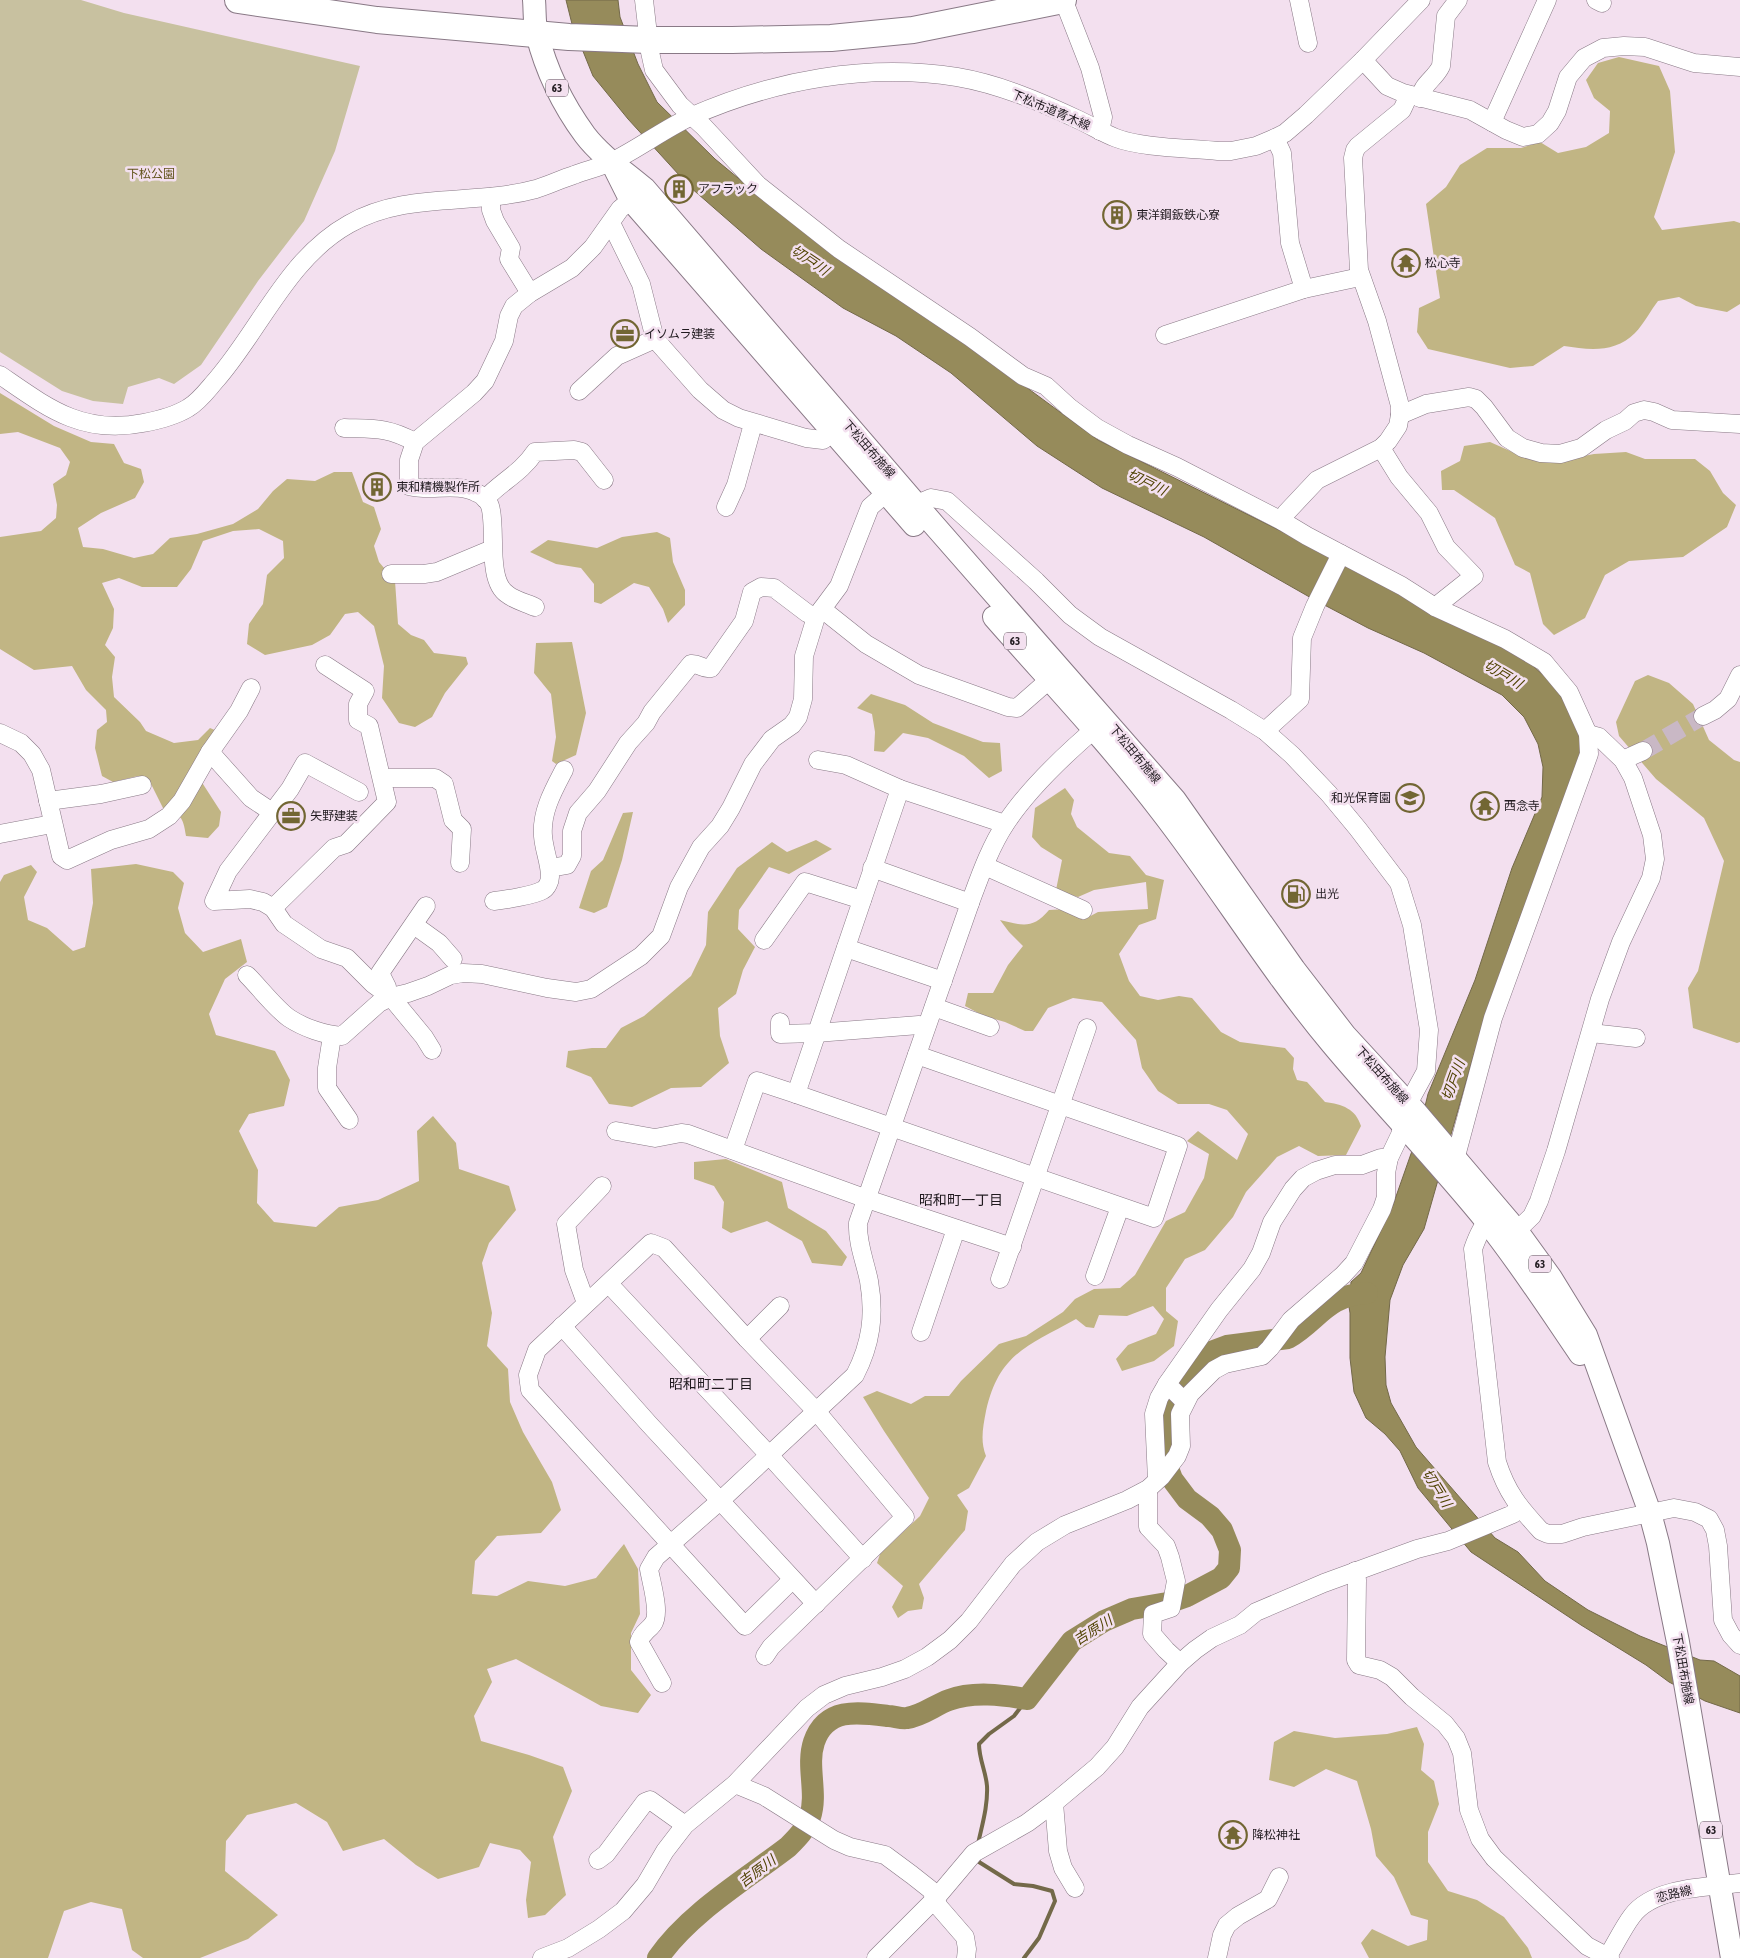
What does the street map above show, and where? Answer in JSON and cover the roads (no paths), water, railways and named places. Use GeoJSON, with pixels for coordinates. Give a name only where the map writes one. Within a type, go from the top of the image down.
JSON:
{"type":"FeatureCollection","features":[{"type":"Feature","properties":{"kind":"highway"},"geometry":{"type":"LineString","coordinates":[[238,0],[377,20],[569,37],[646,40],[831,38],[913,30],[1065,5]]}},
{"type":"Feature","properties":{"kind":"main road","name":"下松田布施線"},"geometry":{"type":"LineString","coordinates":[[534,0],[537,33],[547,66],[561,98],[586,136],[611,162],[892,487],[1049,680],[1131,750],[1175,800],[1294,970],[1408,1117],[1451,1163],[1510,1237],[1537,1288],[1604,1388],[1650,1513],[1689,1702],[1730,1884],[1732,1958]]}},
{"type":"Feature","properties":{"kind":"main road","name":"下松田布施線"},"geometry":{"type":"LineString","coordinates":[[892,487],[917,504],[1100,725]]}},
{"type":"Feature","properties":{"kind":"street"},"geometry":{"type":"LineString","coordinates":[[644,0],[646,40],[654,70],[680,105],[758,184],[839,250],[970,337],[1024,376],[1046,386],[1069,407],[1097,428],[1282,520],[1340,556],[1402,586],[1435,607],[1505,639],[1544,662],[1570,692],[1588,734],[1589,754],[1537,892],[1493,1018],[1451,1163]]}},
{"type":"Feature","properties":{"kind":"street"},"geometry":{"type":"LineString","coordinates":[[1299,0],[1308,43]]}},
{"type":"Feature","properties":{"kind":"street","name":"下松市道青木線"},"geometry":{"type":"LineString","coordinates":[[0,375],[46,407],[80,422],[121,428],[161,420],[188,408],[198,400],[228,366],[279,291],[315,248],[349,224],[386,208],[418,202],[491,197],[535,189],[611,162],[638,145],[691,117],[744,96],[794,83],[836,76],[888,72],[959,78],[1038,102],[1118,139],[1134,143],[1218,151],[1231,151],[1256,146],[1276,138],[1306,116],[1420,0]]}},
{"type":"Feature","properties":{"kind":"street"},"geometry":{"type":"LineString","coordinates":[[1282,520],[1286,513],[1318,480],[1381,448],[1398,426],[1400,406],[1391,368],[1380,330],[1360,277],[1353,158],[1355,150],[1402,110],[1437,74],[1441,66],[1446,16],[1458,0]]}},
{"type":"Feature","properties":{"kind":"street"},"geometry":{"type":"LineString","coordinates":[[1492,122],[1548,0]]}},
{"type":"Feature","properties":{"kind":"street"},"geometry":{"type":"LineString","coordinates":[[1065,5],[1090,68],[1103,117],[1100,131]]}},
{"type":"Feature","properties":{"kind":"street"},"geometry":{"type":"LineString","coordinates":[[1363,60],[1387,86],[1415,96],[1470,110],[1523,137],[1538,134],[1550,124],[1557,111],[1568,77],[1584,58],[1603,48],[1645,47],[1694,63],[1740,67]]}},
{"type":"Feature","properties":{"kind":"street"},"geometry":{"type":"LineString","coordinates":[[1722,66],[1740,59]]}},
{"type":"Feature","properties":{"kind":"street"},"geometry":{"type":"LineString","coordinates":[[1276,138],[1282,153],[1290,243],[1304,289]]}},
{"type":"Feature","properties":{"kind":"street"},"geometry":{"type":"LineString","coordinates":[[534,607],[506,594],[499,584],[492,549],[490,506],[485,499],[476,492],[462,488],[420,490],[409,486],[409,460],[415,442],[474,393],[485,381],[504,342],[514,306],[530,293],[572,268],[593,247],[620,209],[638,194]]}},
{"type":"Feature","properties":{"kind":"street"},"geometry":{"type":"LineString","coordinates":[[491,197],[491,210],[495,221],[511,248],[510,259],[530,293]]}},
{"type":"Feature","properties":{"kind":"street"},"geometry":{"type":"LineString","coordinates":[[611,223],[641,284],[655,339],[700,390],[723,410],[753,424],[806,438],[823,440],[839,427]]}},
{"type":"Feature","properties":{"kind":"street"},"geometry":{"type":"LineString","coordinates":[[1165,335],[1304,289],[1360,277]]}},
{"type":"Feature","properties":{"kind":"street"},"geometry":{"type":"LineString","coordinates":[[580,391],[617,356],[655,339]]}},
{"type":"Feature","properties":{"kind":"street"},"geometry":{"type":"LineString","coordinates":[[1400,415],[1426,404],[1469,397],[1476,399],[1484,407],[1507,438],[1523,448],[1541,453],[1560,454],[1580,448],[1606,430],[1625,421],[1634,413],[1644,410],[1672,420],[1740,424]]}},
{"type":"Feature","properties":{"kind":"street"},"geometry":{"type":"LineString","coordinates":[[726,507],[736,484],[753,424]]}},
{"type":"Feature","properties":{"kind":"street"},"geometry":{"type":"LineString","coordinates":[[344,428],[384,429],[397,432],[415,442]]}},
{"type":"Feature","properties":{"kind":"street"},"geometry":{"type":"LineString","coordinates":[[1381,448],[1399,477],[1430,513],[1446,547],[1474,576],[1435,607]]}},
{"type":"Feature","properties":{"kind":"street"},"geometry":{"type":"LineString","coordinates":[[485,499],[526,465],[535,452],[574,450],[582,452],[604,480]]}},
{"type":"Feature","properties":{"kind":"street"},"geometry":{"type":"LineString","coordinates":[[247,975],[289,1018],[332,1036],[342,1036],[389,995],[408,993],[451,975],[463,973],[482,974],[547,988],[576,992],[590,989],[641,956],[660,936],[679,887],[702,847],[720,826],[753,764],[772,739],[792,725],[798,717],[803,699],[804,656],[819,613],[839,586],[870,507],[892,487]]}},
{"type":"Feature","properties":{"kind":"street"},"geometry":{"type":"LineString","coordinates":[[542,1958],[568,1948],[599,1929],[623,1911],[645,1885],[665,1851],[684,1825],[735,1784],[807,1708],[824,1695],[845,1686],[882,1677],[927,1657],[950,1640],[969,1621],[1013,1564],[1037,1542],[1066,1525],[1127,1500],[1155,1482],[1177,1456],[1181,1446],[1180,1414],[1190,1394],[1214,1370],[1225,1364],[1262,1356],[1291,1320],[1354,1263],[1382,1208],[1386,1197],[1386,1173],[1389,1158],[1426,1071],[1430,1030],[1412,925],[1399,883],[1358,828],[1329,794],[1292,755],[1265,731],[1100,637],[1070,615],[1036,581],[947,501],[931,498],[917,504]]}},
{"type":"Feature","properties":{"kind":"street"},"geometry":{"type":"LineString","coordinates":[[391,574],[437,572],[492,549]]}},
{"type":"Feature","properties":{"kind":"street"},"geometry":{"type":"LineString","coordinates":[[1265,731],[1300,699],[1302,638],[1314,606],[1340,556]]}},
{"type":"Feature","properties":{"kind":"street"},"geometry":{"type":"LineString","coordinates":[[550,868],[567,865],[572,856],[572,831],[578,813],[597,791],[628,742],[646,723],[652,712],[691,664],[705,669],[711,668],[744,621],[752,592],[761,587],[774,588],[807,614],[819,613],[866,644],[919,675],[1008,707],[1017,708],[1049,680]]}},
{"type":"Feature","properties":{"kind":"street"},"geometry":{"type":"LineString","coordinates":[[273,908],[334,848],[346,844],[387,802],[369,726],[358,720],[358,704],[365,690],[324,665]]}},
{"type":"Feature","properties":{"kind":"street"},"geometry":{"type":"LineString","coordinates":[[1703,716],[1715,710],[1728,698],[1740,675]]}},
{"type":"Feature","properties":{"kind":"street"},"geometry":{"type":"LineString","coordinates":[[0,733],[21,743],[32,754],[40,770],[61,856],[67,860],[111,840],[149,829],[169,816],[182,801],[210,752],[239,711],[251,688]]}},
{"type":"Feature","properties":{"kind":"street"},"geometry":{"type":"LineString","coordinates":[[662,1683],[639,1642],[642,1633],[654,1623],[657,1612],[649,1569],[656,1556],[721,1500],[855,1375],[865,1356],[872,1327],[869,1281],[857,1237],[858,1223],[970,903],[1005,824],[1039,783],[1100,725]]}},
{"type":"Feature","properties":{"kind":"street"},"geometry":{"type":"LineString","coordinates":[[1510,1237],[1532,1216],[1539,1200],[1556,1151],[1600,999],[1621,942],[1651,878],[1654,859],[1652,835],[1633,778],[1623,760],[1599,737],[1588,734]]}},
{"type":"Feature","properties":{"kind":"street"},"geometry":{"type":"LineString","coordinates":[[1623,760],[1643,751]]}},
{"type":"Feature","properties":{"kind":"street"},"geometry":{"type":"LineString","coordinates":[[210,752],[251,798],[272,812]]}},
{"type":"Feature","properties":{"kind":"street"},"geometry":{"type":"LineString","coordinates":[[818,760],[846,765],[900,789],[1005,824]]}},
{"type":"Feature","properties":{"kind":"street"},"geometry":{"type":"LineString","coordinates":[[359,792],[305,763],[290,789],[228,871],[214,901],[250,899],[263,902],[273,908],[284,924],[320,949],[347,958],[373,984],[389,995],[424,1037],[432,1050]]}},
{"type":"Feature","properties":{"kind":"street"},"geometry":{"type":"LineString","coordinates":[[494,901],[507,900],[543,890],[550,880],[550,868],[543,836],[543,821],[549,798],[564,770]]}},
{"type":"Feature","properties":{"kind":"street"},"geometry":{"type":"LineString","coordinates":[[382,778],[436,778],[444,784],[453,820],[462,829],[460,863]]}},
{"type":"Feature","properties":{"kind":"street"},"geometry":{"type":"LineString","coordinates":[[48,801],[101,794],[142,785]]}},
{"type":"Feature","properties":{"kind":"street"},"geometry":{"type":"LineString","coordinates":[[796,1094],[900,789]]}},
{"type":"Feature","properties":{"kind":"street"},"geometry":{"type":"LineString","coordinates":[[0,834],[52,824]]}},
{"type":"Feature","properties":{"kind":"street"},"geometry":{"type":"LineString","coordinates":[[985,866],[1083,910]]}},
{"type":"Feature","properties":{"kind":"street"},"geometry":{"type":"LineString","coordinates":[[872,868],[970,903]]}},
{"type":"Feature","properties":{"kind":"street"},"geometry":{"type":"LineString","coordinates":[[764,940],[805,882],[862,900]]}},
{"type":"Feature","properties":{"kind":"street"},"geometry":{"type":"LineString","coordinates":[[389,995],[380,973],[426,906]]}},
{"type":"Feature","properties":{"kind":"street"},"geometry":{"type":"LineString","coordinates":[[414,925],[439,943],[453,959]]}},
{"type":"Feature","properties":{"kind":"street"},"geometry":{"type":"LineString","coordinates":[[846,948],[943,981]]}},
{"type":"Feature","properties":{"kind":"street"},"geometry":{"type":"LineString","coordinates":[[934,1007],[990,1027]]}},
{"type":"Feature","properties":{"kind":"street"},"geometry":{"type":"LineString","coordinates":[[780,1022],[780,1034],[919,1025],[926,1027]]}},
{"type":"Feature","properties":{"kind":"street"},"geometry":{"type":"LineString","coordinates":[[1000,1279],[1087,1028]]}},
{"type":"Feature","properties":{"kind":"street"},"geometry":{"type":"LineString","coordinates":[[1591,1033],[1636,1038]]}},
{"type":"Feature","properties":{"kind":"street"},"geometry":{"type":"LineString","coordinates":[[332,1036],[327,1068],[327,1088],[349,1120]]}},
{"type":"Feature","properties":{"kind":"street"},"geometry":{"type":"LineString","coordinates":[[733,1150],[757,1081],[1154,1218],[1178,1146],[917,1055]]}},
{"type":"Feature","properties":{"kind":"street"},"geometry":{"type":"LineString","coordinates":[[616,1131],[655,1138],[681,1133],[688,1134],[866,1199],[1012,1247]]}},
{"type":"Feature","properties":{"kind":"street"},"geometry":{"type":"LineString","coordinates":[[1180,1663],[1152,1634],[1153,1614],[1171,1608],[1176,1581],[1166,1546],[1148,1527],[1155,1482],[1154,1414],[1160,1398],[1167,1384],[1252,1269],[1261,1253],[1272,1222],[1293,1189],[1303,1178],[1316,1171],[1335,1165],[1362,1165],[1381,1158],[1389,1158]]}},
{"type":"Feature","properties":{"kind":"street"},"geometry":{"type":"LineString","coordinates":[[586,1303],[574,1270],[566,1224],[602,1186]]}},
{"type":"Feature","properties":{"kind":"street"},"geometry":{"type":"LineString","coordinates":[[1095,1276],[1120,1207]]}},
{"type":"Feature","properties":{"kind":"street"},"geometry":{"type":"LineString","coordinates":[[1492,1216],[1473,1248],[1490,1413],[1497,1462],[1503,1482],[1519,1506],[1541,1531],[1548,1534],[1562,1534],[1583,1527],[1674,1508],[1696,1512],[1709,1519],[1715,1530],[1731,1621],[1731,1635],[1740,1645]]}},
{"type":"Feature","properties":{"kind":"street"},"geometry":{"type":"LineString","coordinates":[[921,1332],[956,1229]]}},
{"type":"Feature","properties":{"kind":"street"},"geometry":{"type":"LineString","coordinates":[[765,1656],[771,1647],[905,1517],[817,1412],[664,1248],[651,1244],[538,1350],[528,1375],[530,1390],[745,1626],[792,1580]]}},
{"type":"Feature","properties":{"kind":"street"},"geometry":{"type":"LineString","coordinates":[[609,1284],[769,1455],[863,1559]]}},
{"type":"Feature","properties":{"kind":"street"},"geometry":{"type":"LineString","coordinates":[[747,1339],[780,1306]]}},
{"type":"Feature","properties":{"kind":"street"},"geometry":{"type":"LineString","coordinates":[[562,1326],[649,1424],[816,1604]]}},
{"type":"Feature","properties":{"kind":"street"},"geometry":{"type":"LineString","coordinates":[[1167,1384],[1185,1402]]}},
{"type":"Feature","properties":{"kind":"street"},"geometry":{"type":"LineString","coordinates":[[876,1958],[936,1898],[978,1851],[1027,1823],[1097,1767],[1115,1747],[1140,1707],[1180,1663],[1206,1642],[1240,1625],[1256,1612],[1355,1571],[1452,1539],[1513,1514],[1519,1506]]}},
{"type":"Feature","properties":{"kind":"street"},"geometry":{"type":"LineString","coordinates":[[1355,1571],[1357,1580],[1356,1660],[1359,1665],[1380,1670],[1392,1677],[1412,1697],[1445,1724],[1456,1738],[1462,1753],[1469,1810],[1480,1838],[1494,1858],[1587,1946],[1609,1957]]}},
{"type":"Feature","properties":{"kind":"street"},"geometry":{"type":"LineString","coordinates":[[735,1784],[764,1796],[834,1840],[850,1847],[885,1855],[931,1890],[940,1907],[964,1937],[967,1949],[966,1958]]}},
{"type":"Feature","properties":{"kind":"street"},"geometry":{"type":"LineString","coordinates":[[598,1860],[606,1854],[645,1802],[650,1800],[684,1825]]}},
{"type":"Feature","properties":{"kind":"street"},"geometry":{"type":"LineString","coordinates":[[1054,1803],[1058,1851],[1063,1868],[1075,1888]]}},
{"type":"Feature","properties":{"kind":"street"},"geometry":{"type":"LineString","coordinates":[[1217,1958],[1222,1935],[1227,1925],[1238,1916],[1268,1899],[1279,1877]]}},
{"type":"Feature","properties":{"kind":"street","name":"恋路線"},"geometry":{"type":"LineString","coordinates":[[1609,1957],[1633,1914],[1652,1898],[1674,1892],[1730,1884]]}},
{"type":"Feature","properties":{"kind":"water","name":"切戸川"},"geometry":{"type":"Polygon","coordinates":[[[566,0],[618,0],[620,17],[638,64],[657,102],[715,159],[749,187],[1098,440],[1305,543],[1522,656],[1553,684],[1571,712],[1579,731],[1582,747],[1575,775],[1511,942],[1474,1054],[1424,1229],[1403,1265],[1390,1300],[1385,1357],[1386,1385],[1391,1403],[1416,1447],[1495,1538],[1518,1552],[1545,1581],[1588,1610],[1640,1636],[1700,1660],[1714,1661],[1740,1676],[1740,1713],[1705,1701],[1669,1682],[1646,1665],[1581,1625],[1471,1552],[1418,1488],[1400,1451],[1385,1434],[1366,1418],[1354,1392],[1350,1358],[1349,1307],[1351,1282],[1361,1273],[1393,1205],[1419,1131],[1428,1094],[1475,980],[1512,868],[1542,797],[1543,767],[1538,744],[1524,717],[1502,695],[1424,653],[1368,628],[1313,599],[1204,537],[1102,488],[1037,446],[951,373],[896,336],[843,308],[761,249],[690,187],[628,119],[593,76],[572,24],[566,0]]]}},
{"type":"Feature","properties":{"kind":"waterway","name":"吉原川"},"geometry":{"type":"LineString","coordinates":[[658,1958],[685,1926],[718,1898],[788,1847],[804,1829],[810,1817],[813,1799],[812,1751],[819,1731],[826,1723],[835,1717],[855,1713],[907,1718],[918,1715],[949,1700],[968,1695],[998,1695],[1027,1699],[1072,1641],[1104,1621],[1132,1609],[1167,1603],[1187,1596],[1221,1578],[1229,1568],[1230,1550],[1222,1530],[1210,1516],[1187,1499],[1172,1479],[1164,1458],[1161,1425],[1167,1401],[1185,1373],[1211,1352],[1227,1346],[1288,1338],[1323,1310],[1342,1298],[1367,1293]]}},
{"type":"Feature","properties":{"kind":"waterway"},"geometry":{"type":"LineString","coordinates":[[978,1844],[987,1801],[986,1781],[979,1744],[989,1734],[1014,1716],[1027,1699]]}},
{"type":"Feature","properties":{"kind":"waterway"},"geometry":{"type":"LineString","coordinates":[[978,1856],[979,1862],[1014,1884],[1052,1891],[1055,1901],[1039,1938],[1024,1958]]}},
{"type":"Feature","properties":{"kind":"tunnel"},"geometry":{"type":"LineString","coordinates":[[1643,751],[1703,716]]}},
{"type":"Feature","properties":{"kind":"place","name":"アフラック"},"geometry":{"type":"Point","coordinates":[679,189]}},
{"type":"Feature","properties":{"kind":"place","name":"東洋鋼鈑鉄心寮"},"geometry":{"type":"Point","coordinates":[1117,215]}},
{"type":"Feature","properties":{"kind":"place","name":"松心寺"},"geometry":{"type":"Point","coordinates":[1406,263]}},
{"type":"Feature","properties":{"kind":"place","name":"イソムラ建装"},"geometry":{"type":"Point","coordinates":[625,334]}},
{"type":"Feature","properties":{"kind":"place","name":"東和精機製作所"},"geometry":{"type":"Point","coordinates":[377,487]}},
{"type":"Feature","properties":{"kind":"place","name":"和光保育園"},"geometry":{"type":"Point","coordinates":[1410,798]}},
{"type":"Feature","properties":{"kind":"place","name":"西念寺"},"geometry":{"type":"Point","coordinates":[1485,806]}},
{"type":"Feature","properties":{"kind":"place","name":"矢野建装"},"geometry":{"type":"Point","coordinates":[291,816]}},
{"type":"Feature","properties":{"kind":"place","name":"出光"},"geometry":{"type":"Point","coordinates":[1296,894]}},
{"type":"Feature","properties":{"kind":"place","name":"降松神社"},"geometry":{"type":"Point","coordinates":[1233,1835]}},
{"type":"Feature","properties":{"kind":"district","name":"昭和町一丁目"},"geometry":{"type":"Point","coordinates":[961,1200]}},
{"type":"Feature","properties":{"kind":"district","name":"昭和町二丁目"},"geometry":{"type":"Point","coordinates":[711,1384]}},
{"type":"Feature","properties":{"kind":"park label","name":"下松公園"},"geometry":{"type":"Point","coordinates":[151,174]}}]}
